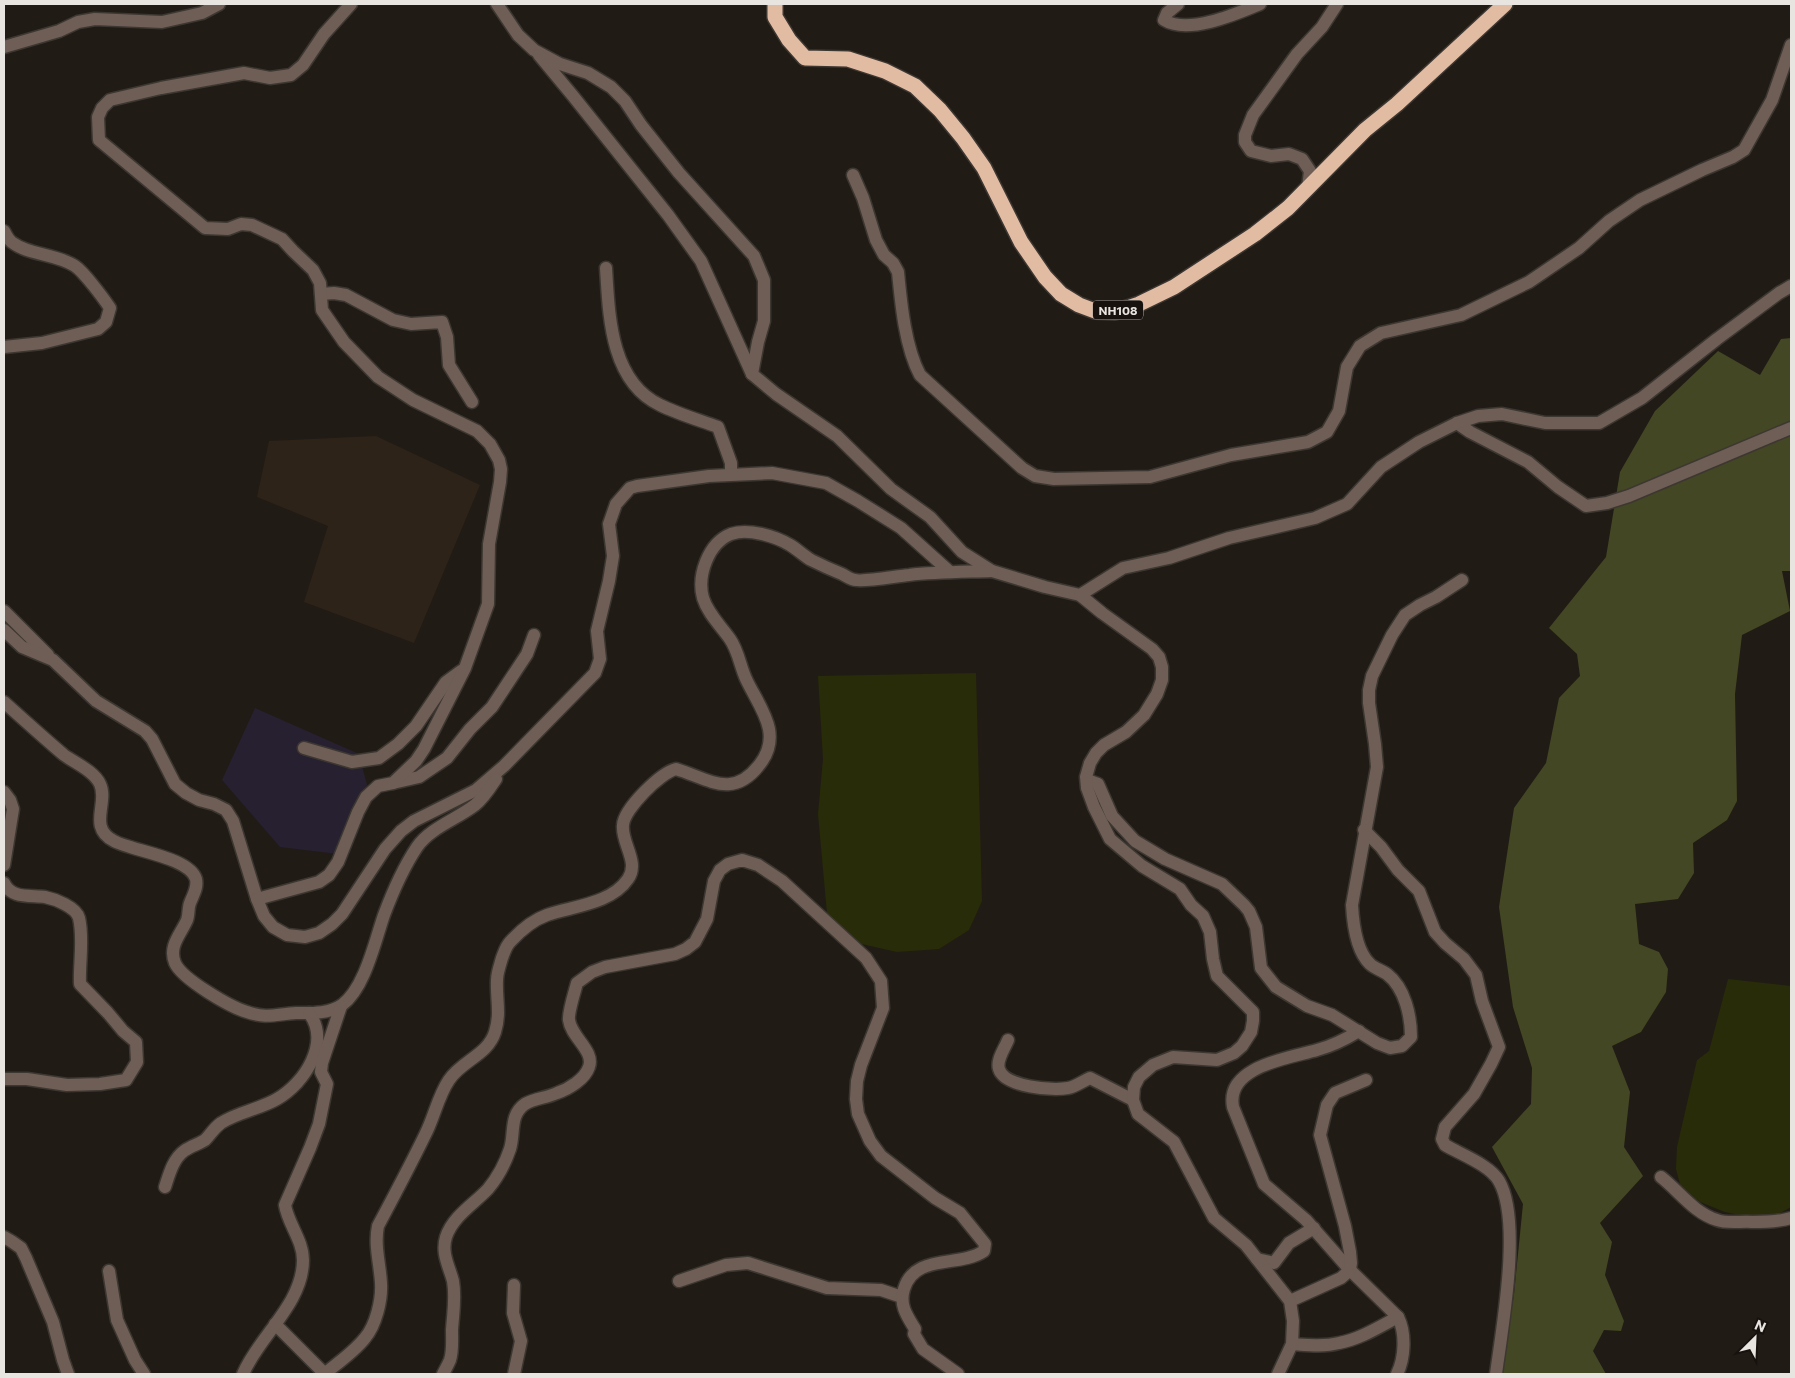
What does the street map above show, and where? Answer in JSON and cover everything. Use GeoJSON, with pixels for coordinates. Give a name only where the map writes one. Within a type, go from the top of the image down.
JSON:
{"type":"FeatureCollection","features":[{"type":"Feature","properties":{"kind":"highway","name":"NH108"},"geometry":{"type":"LineString","coordinates":[[775,4],[775,17],[789,40],[805,58],[848,59],[885,71],[915,86],[940,110],[984,168],[1021,242],[1045,277],[1061,294],[1079,305],[1096,311],[1114,312],[1157,296],[1206,267],[1255,234],[1288,208],[1365,130],[1397,104],[1505,4]]}},
{"type":"Feature","properties":{"kind":"street"},"geometry":{"type":"LineString","coordinates":[[4,47],[78,22],[96,19],[162,22],[202,13],[219,4]]}},
{"type":"Feature","properties":{"kind":"street"},"geometry":{"type":"LineString","coordinates":[[351,4],[324,34],[303,65],[291,75],[270,78],[244,73],[161,88],[110,100],[102,108],[98,117],[99,140],[206,228],[228,229],[241,224],[252,226],[282,239],[313,270],[320,283],[322,310],[344,342],[378,377],[413,400],[477,431],[490,444],[499,460],[500,482],[489,544],[488,604],[465,668],[424,749],[416,761],[393,783]]}},
{"type":"Feature","properties":{"kind":"street"},"geometry":{"type":"LineString","coordinates":[[497,4],[518,36],[534,50],[579,103],[668,215],[701,261],[752,374],[776,394],[837,436],[891,489],[930,516],[962,552],[992,571],[1080,595],[1152,649],[1159,657],[1162,667],[1162,680],[1157,694],[1144,715],[1126,732],[1104,745],[1096,753],[1090,763],[1087,780],[1088,788],[1094,807],[1110,839],[1142,866],[1180,890],[1191,905],[1203,916],[1210,932],[1217,976],[1253,1012],[1253,1021],[1250,1032],[1242,1046],[1234,1053],[1217,1060],[1173,1057],[1153,1065],[1139,1076],[1134,1087],[1133,1100],[1138,1114],[1174,1142],[1214,1218],[1246,1245],[1290,1301],[1293,1321],[1292,1344],[1278,1374]]}},
{"type":"Feature","properties":{"kind":"street"},"geometry":{"type":"LineString","coordinates":[[1178,4],[1167,13],[1164,20],[1172,25],[1205,23],[1260,4]]}},
{"type":"Feature","properties":{"kind":"street"},"geometry":{"type":"LineString","coordinates":[[1308,188],[1310,171],[1302,159],[1289,154],[1271,156],[1251,151],[1245,142],[1245,135],[1247,127],[1260,104],[1297,54],[1322,27],[1337,4]]}},
{"type":"Feature","properties":{"kind":"street"},"geometry":{"type":"LineString","coordinates":[[853,175],[880,248],[898,272],[910,348],[920,375],[1022,468],[1035,476],[1054,479],[1150,477],[1231,455],[1308,442],[1327,432],[1339,412],[1347,367],[1360,346],[1381,333],[1460,315],[1529,282],[1579,248],[1609,221],[1640,200],[1733,157],[1744,150],[1772,100],[1791,45]]}},
{"type":"Feature","properties":{"kind":"street"},"geometry":{"type":"LineString","coordinates":[[534,50],[560,64],[588,73],[611,88],[625,101],[641,126],[679,173],[754,256],[764,280],[764,321],[752,374]]}},
{"type":"Feature","properties":{"kind":"street"},"geometry":{"type":"LineString","coordinates":[[4,231],[11,243],[76,266],[110,308],[106,322],[98,329],[42,343],[4,347]]}},
{"type":"Feature","properties":{"kind":"street"},"geometry":{"type":"LineString","coordinates":[[606,268],[610,317],[619,356],[626,373],[635,386],[659,404],[718,427],[731,463],[732,474]]}},
{"type":"Feature","properties":{"kind":"street"},"geometry":{"type":"LineString","coordinates":[[1080,595],[1123,568],[1169,558],[1229,538],[1315,518],[1347,504],[1380,467],[1419,442],[1456,423],[1478,416],[1502,414],[1545,423],[1600,423],[1642,398],[1791,286]]}},
{"type":"Feature","properties":{"kind":"street"},"geometry":{"type":"LineString","coordinates":[[321,294],[334,293],[346,295],[401,323],[442,322],[447,337],[449,365],[472,402]]}},
{"type":"Feature","properties":{"kind":"street"},"geometry":{"type":"LineString","coordinates":[[1456,423],[1528,462],[1558,487],[1586,506],[1606,504],[1629,496],[1791,428]]}},
{"type":"Feature","properties":{"kind":"street"},"geometry":{"type":"LineString","coordinates":[[4,612],[96,700],[145,732],[152,739],[175,784],[199,800],[226,810],[233,821],[264,916],[273,926],[288,935],[305,937],[319,932],[332,924],[342,914],[386,849],[401,831],[414,821],[476,790],[504,766],[590,679],[600,659],[597,631],[609,581],[612,556],[609,524],[616,504],[630,488],[732,474],[772,473],[826,483],[858,500],[901,528],[950,572]]}},
{"type":"Feature","properties":{"kind":"street"},"geometry":{"type":"LineString","coordinates":[[275,1324],[324,1374],[366,1338],[379,1302],[381,1285],[376,1239],[378,1226],[426,1135],[448,1082],[456,1070],[486,1049],[494,1036],[499,1020],[496,980],[499,966],[509,943],[532,923],[545,916],[611,895],[623,886],[630,877],[632,866],[623,832],[623,820],[638,798],[664,774],[676,770],[721,785],[732,785],[741,782],[761,763],[768,750],[769,726],[758,699],[747,680],[738,652],[710,611],[704,599],[701,584],[704,567],[721,540],[731,534],[746,531],[765,535],[788,544],[810,559],[856,581],[950,572],[992,571]]}},
{"type":"Feature","properties":{"kind":"street"},"geometry":{"type":"LineString","coordinates":[[1087,780],[1098,784],[1112,816],[1135,841],[1176,865],[1222,884],[1244,905],[1256,927],[1261,968],[1276,987],[1307,1006],[1332,1015],[1377,1043],[1390,1048],[1402,1046],[1412,1037],[1411,1022],[1398,985],[1387,974],[1370,964],[1360,950],[1352,905],[1364,830],[1377,767],[1369,690],[1372,676],[1392,634],[1405,616],[1420,604],[1436,597],[1462,580]]}},
{"type":"Feature","properties":{"kind":"street"},"geometry":{"type":"LineString","coordinates":[[4,630],[22,647],[53,660]]}},
{"type":"Feature","properties":{"kind":"street"},"geometry":{"type":"LineString","coordinates":[[257,899],[319,882],[329,875],[338,862],[358,812],[366,798],[378,786],[419,778],[447,758],[470,729],[492,707],[527,654],[534,635]]}},
{"type":"Feature","properties":{"kind":"street"},"geometry":{"type":"LineString","coordinates":[[304,748],[352,762],[379,758],[398,744],[416,726],[446,682],[465,668]]}},
{"type":"Feature","properties":{"kind":"street"},"geometry":{"type":"LineString","coordinates":[[4,702],[66,756],[96,778],[101,785],[102,798],[99,817],[103,832],[113,841],[155,854],[179,864],[188,869],[196,879],[196,891],[190,904],[187,920],[176,938],[173,949],[175,963],[183,973],[197,985],[234,1008],[261,1017],[331,1010],[341,1006]]}},
{"type":"Feature","properties":{"kind":"street"},"geometry":{"type":"LineString","coordinates":[[243,1374],[290,1302],[300,1278],[303,1259],[298,1238],[286,1213],[285,1205],[319,1124],[327,1084],[321,1072],[322,1064],[341,1006],[360,982],[372,954],[384,914],[395,887],[405,866],[419,844],[436,829],[477,804],[491,787],[504,766]]}},
{"type":"Feature","properties":{"kind":"street"},"geometry":{"type":"LineString","coordinates":[[4,792],[10,800],[13,809],[4,865]]}},
{"type":"Feature","properties":{"kind":"street"},"geometry":{"type":"LineString","coordinates":[[1364,830],[1381,847],[1398,870],[1419,891],[1435,932],[1464,959],[1476,975],[1484,1008],[1498,1047],[1474,1094],[1445,1128],[1442,1139],[1445,1145],[1488,1170],[1499,1180],[1505,1196],[1509,1216],[1510,1256],[1496,1374]]}},
{"type":"Feature","properties":{"kind":"street"},"geometry":{"type":"LineString","coordinates":[[444,1374],[450,1360],[455,1303],[453,1281],[446,1262],[445,1240],[449,1228],[498,1176],[507,1159],[512,1142],[512,1129],[520,1109],[526,1104],[558,1093],[575,1083],[585,1074],[590,1066],[587,1050],[577,1039],[569,1020],[577,983],[592,972],[605,967],[675,954],[686,949],[695,942],[707,919],[714,881],[720,870],[728,864],[742,860],[758,865],[782,881],[866,958],[880,981],[883,1008],[861,1065],[857,1081],[856,1099],[862,1126],[881,1156],[935,1198],[960,1213],[985,1244],[984,1251],[975,1257],[933,1264],[920,1269],[910,1276],[902,1297],[906,1316],[915,1329],[914,1334],[923,1349],[958,1374]]}},
{"type":"Feature","properties":{"kind":"street"},"geometry":{"type":"LineString","coordinates":[[4,883],[11,892],[18,895],[47,897],[70,906],[76,911],[79,917],[81,943],[80,984],[123,1031],[136,1042],[137,1062],[126,1080],[100,1084],[67,1085],[27,1079],[4,1079]]}},
{"type":"Feature","properties":{"kind":"street"},"geometry":{"type":"LineString","coordinates":[[165,1187],[174,1163],[183,1151],[204,1140],[224,1122],[278,1099],[288,1092],[301,1078],[315,1054],[318,1043],[315,1023],[309,1013]]}},
{"type":"Feature","properties":{"kind":"street"},"geometry":{"type":"LineString","coordinates":[[1359,1031],[1329,1046],[1277,1060],[1257,1068],[1238,1083],[1232,1098],[1233,1107],[1264,1184],[1300,1213],[1350,1270],[1398,1317],[1402,1326],[1404,1347],[1401,1367],[1397,1374]]}},
{"type":"Feature","properties":{"kind":"street"},"geometry":{"type":"LineString","coordinates":[[1008,1040],[998,1067],[1002,1075],[1011,1081],[1038,1088],[1070,1088],[1090,1078],[1133,1100]]}},
{"type":"Feature","properties":{"kind":"street"},"geometry":{"type":"LineString","coordinates":[[1290,1301],[1341,1278],[1350,1270],[1352,1263],[1346,1226],[1320,1135],[1327,1105],[1335,1093],[1366,1080]]}},
{"type":"Feature","properties":{"kind":"street"},"geometry":{"type":"LineString","coordinates":[[1661,1177],[1690,1204],[1718,1221],[1762,1222],[1791,1218]]}},
{"type":"Feature","properties":{"kind":"street"},"geometry":{"type":"LineString","coordinates":[[1257,1259],[1274,1263],[1289,1243],[1314,1228]]}},
{"type":"Feature","properties":{"kind":"street"},"geometry":{"type":"LineString","coordinates":[[4,1237],[20,1248],[26,1258],[53,1322],[62,1360],[68,1374]]}},
{"type":"Feature","properties":{"kind":"street"},"geometry":{"type":"LineString","coordinates":[[679,1281],[726,1265],[748,1263],[822,1287],[880,1290],[902,1297]]}},
{"type":"Feature","properties":{"kind":"street"},"geometry":{"type":"LineString","coordinates":[[109,1271],[117,1320],[135,1360],[144,1374]]}},
{"type":"Feature","properties":{"kind":"street"},"geometry":{"type":"LineString","coordinates":[[514,1286],[513,1313],[521,1341],[514,1374]]}},
{"type":"Feature","properties":{"kind":"street"},"geometry":{"type":"LineString","coordinates":[[1292,1344],[1339,1344],[1359,1337],[1398,1317]]}},
{"type":"Feature","properties":{"kind":"shaded area"},"geometry":{"type":"Polygon","coordinates":[[[376,436],[480,485],[414,643],[304,602],[328,526],[257,497],[269,441],[376,436]]]}},
{"type":"Feature","properties":{"kind":"shaded area"},"geometry":{"type":"Polygon","coordinates":[[[255,708],[359,754],[367,785],[338,854],[280,847],[222,780],[255,708]]]}},
{"type":"Feature","properties":{"kind":"green space"},"geometry":{"type":"Polygon","coordinates":[[[1791,338],[1791,571],[1782,571],[1790,611],[1742,635],[1735,694],[1737,801],[1727,820],[1693,843],[1694,873],[1678,899],[1635,904],[1639,944],[1659,952],[1668,969],[1666,992],[1641,1032],[1612,1046],[1630,1092],[1624,1147],[1643,1176],[1600,1223],[1612,1242],[1605,1275],[1624,1321],[1621,1331],[1604,1330],[1593,1351],[1606,1374],[1501,1374],[1514,1294],[1523,1204],[1492,1147],[1531,1104],[1532,1068],[1513,1007],[1499,907],[1514,808],[1546,763],[1559,698],[1580,676],[1577,654],[1549,628],[1606,557],[1620,472],[1655,411],[1718,351],[1760,375],[1781,339],[1791,338]]]}},
{"type":"Feature","properties":{"kind":"green space"},"geometry":{"type":"Polygon","coordinates":[[[976,673],[982,901],[969,930],[939,949],[897,952],[853,942],[827,913],[818,814],[823,759],[818,676],[976,673]]]}},
{"type":"Feature","properties":{"kind":"green space"},"geometry":{"type":"Polygon","coordinates":[[[1728,979],[1791,986],[1791,1207],[1775,1216],[1753,1218],[1725,1212],[1700,1202],[1681,1188],[1676,1169],[1677,1147],[1697,1060],[1709,1051],[1728,979]]]}}]}
